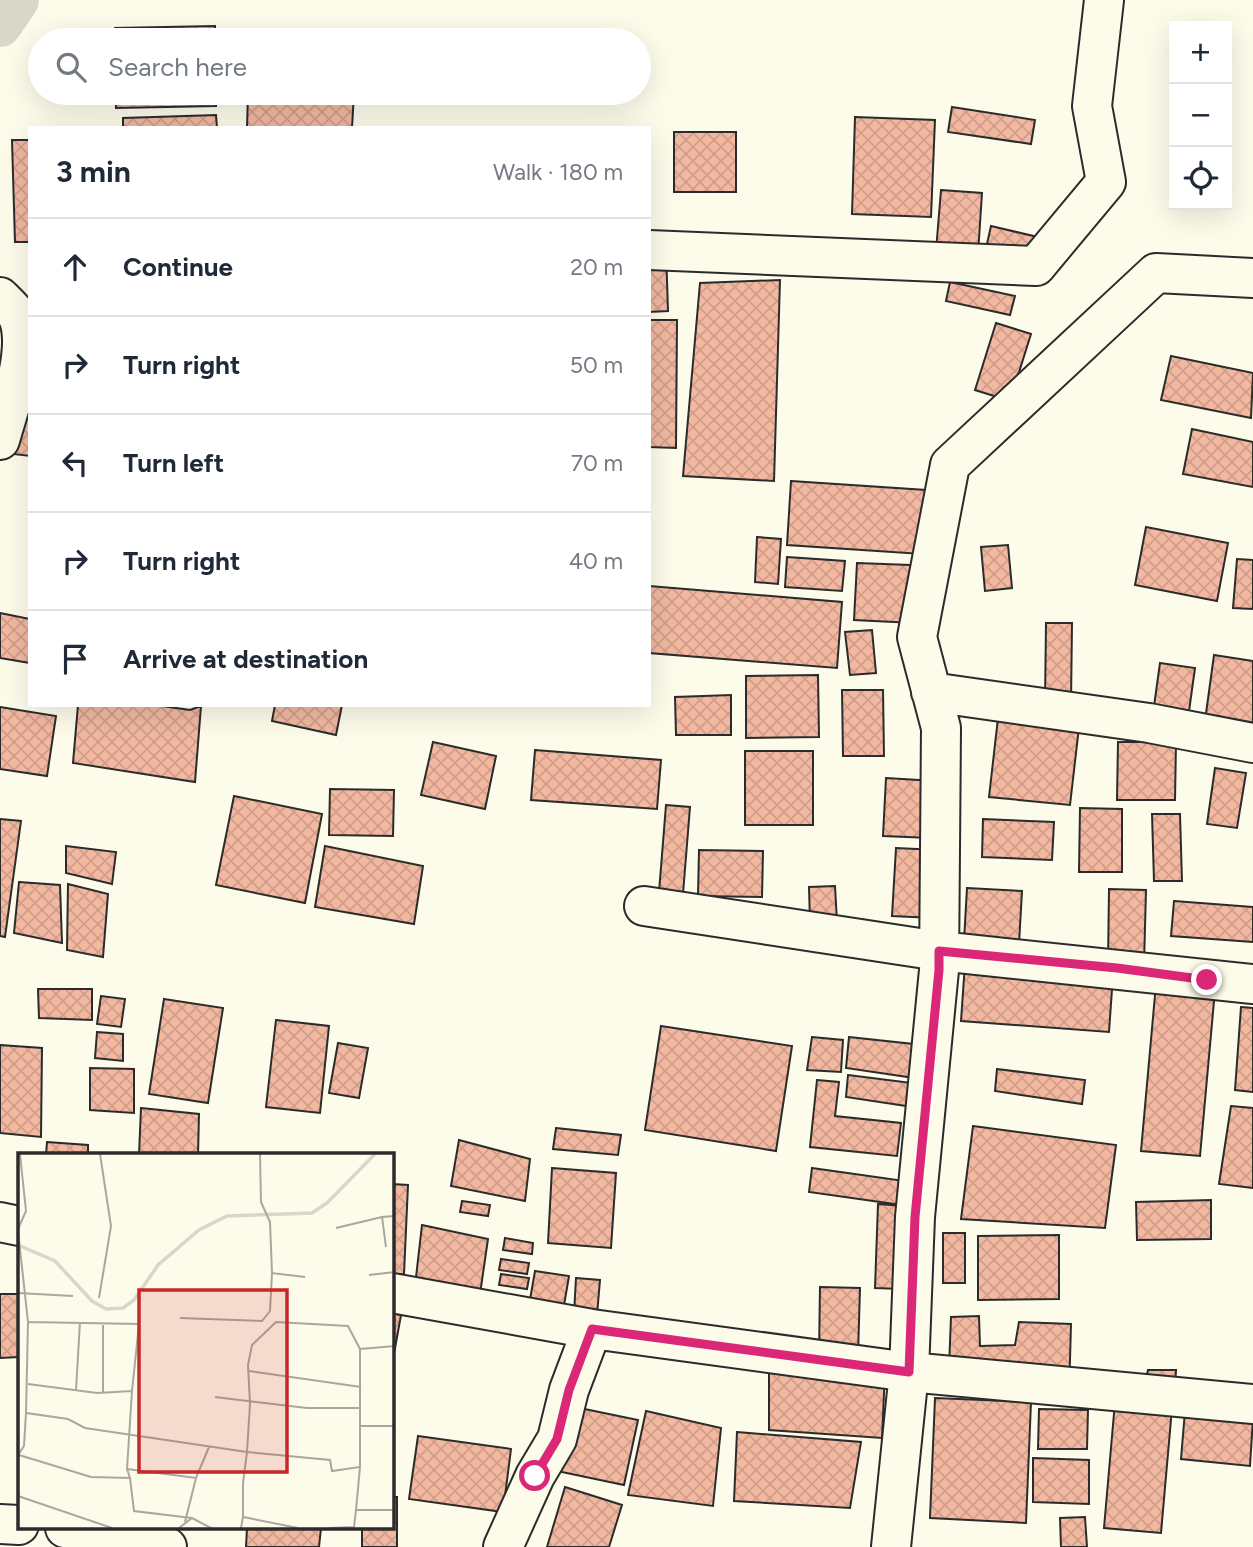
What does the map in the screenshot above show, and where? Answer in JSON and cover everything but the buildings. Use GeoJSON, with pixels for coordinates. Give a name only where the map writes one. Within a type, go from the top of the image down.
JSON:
{"type":"FeatureCollection","features":[{"type":"Feature","properties":{"kind":"street"},"geometry":{"type":"LineString","coordinates":[[651,250],[1036,266],[1105,182],[1092,106],[1104,0]]}},
{"type":"Feature","properties":{"kind":"street"},"geometry":{"type":"LineString","coordinates":[[891,1547],[909,1372],[915,1217],[939,970],[941,728],[916,637],[950,465],[1156,273],[1253,278]]}},
{"type":"Feature","properties":{"kind":"street"},"geometry":{"type":"LineString","coordinates":[[0,297],[17,315],[22,333],[18,373],[0,440]]}},
{"type":"Feature","properties":{"kind":"street"},"geometry":{"type":"LineString","coordinates":[[932,692],[1149,723],[1253,743]]}},
{"type":"Feature","properties":{"kind":"street"},"geometry":{"type":"LineString","coordinates":[[644,906],[939,951],[1253,984]]}},
{"type":"Feature","properties":{"kind":"street"},"geometry":{"type":"LineString","coordinates":[[0,1222],[18,1226]]}},
{"type":"Feature","properties":{"kind":"street"},"geometry":{"type":"LineString","coordinates":[[394,1293],[592,1329],[909,1372],[1253,1404]]}},
{"type":"Feature","properties":{"kind":"street"},"geometry":{"type":"LineString","coordinates":[[503,1547],[535,1476],[557,1439],[569,1390],[592,1329]]}},
{"type":"Feature","properties":{"kind":"street"},"geometry":{"type":"LineString","coordinates":[[0,1524],[18,1525]]}},
{"type":"Feature","properties":{"kind":"street"},"geometry":{"type":"LineString","coordinates":[[76,1530],[167,1547]]}},
{"type":"Feature","properties":{"kind":"waterway"},"geometry":{"type":"LineString","coordinates":[[0,25],[17,0]]}},
{"type":"Feature","properties":{"kind":"route"},"geometry":{"type":"LineString","coordinates":[[535,1476],[557,1439],[569,1390],[592,1329],[909,1372],[915,1217],[939,951],[1117,968],[1207,980]]}}]}
